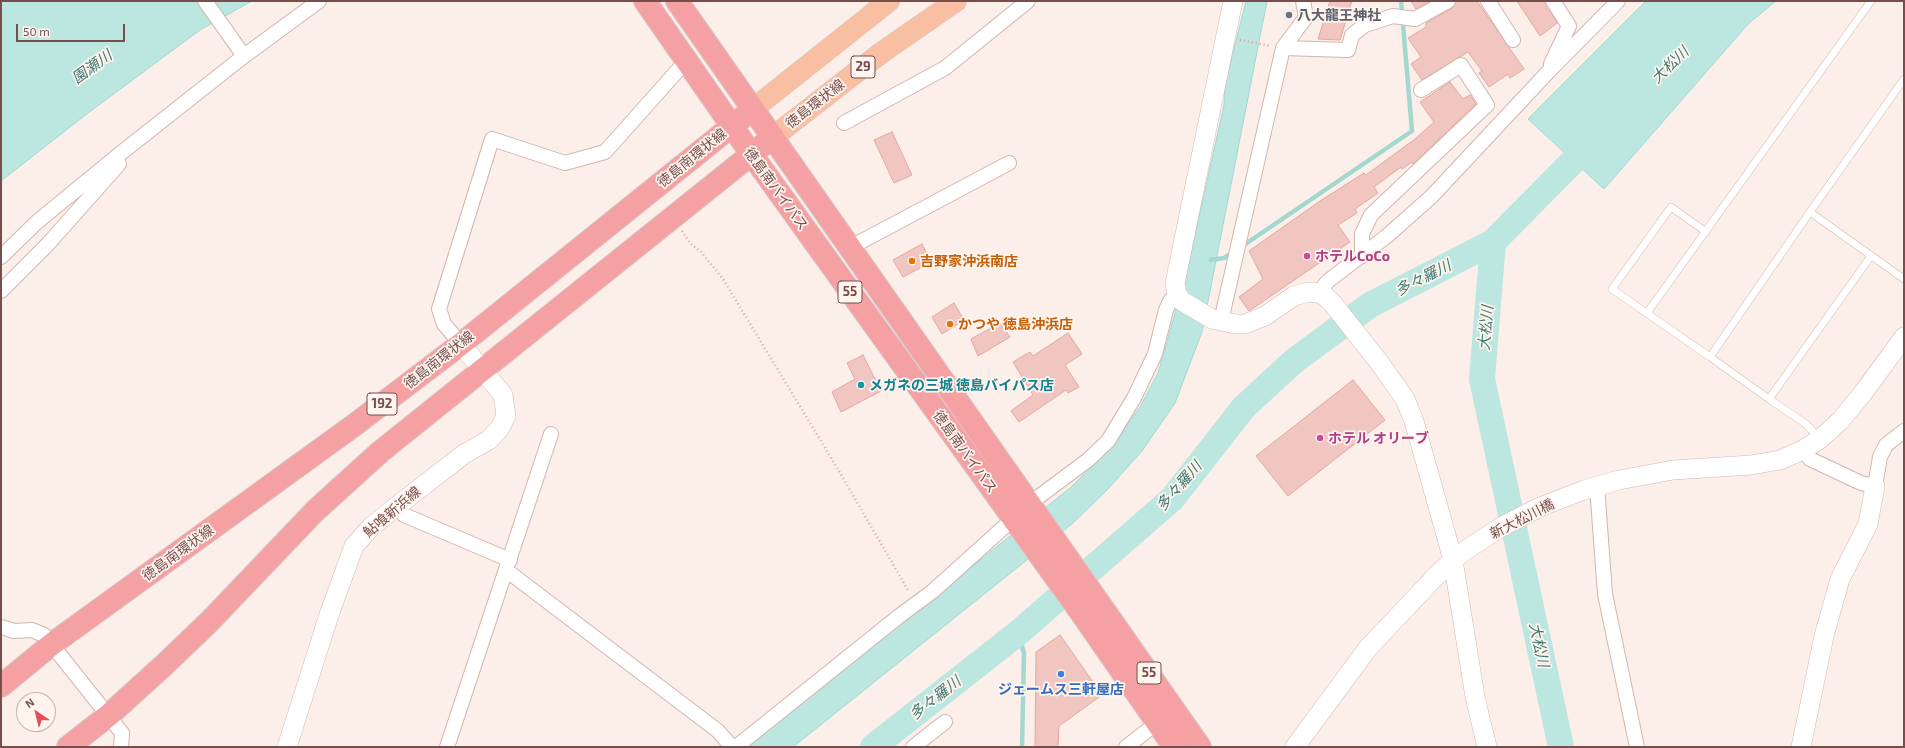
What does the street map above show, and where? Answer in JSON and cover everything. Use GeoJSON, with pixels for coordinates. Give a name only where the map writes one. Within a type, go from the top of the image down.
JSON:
{"type":"FeatureCollection","features":[{"type":"Feature","properties":{"kind":"highway","name":"徳島南バイパス"},"geometry":{"type":"LineString","coordinates":[[645,1],[752,155],[1082,614],[1174,747]]}},
{"type":"Feature","properties":{"kind":"highway","name":"徳島南バイパス"},"geometry":{"type":"LineString","coordinates":[[677,1],[1200,747]]}},
{"type":"Feature","properties":{"kind":"highway","name":"徳島南環状線"},"geometry":{"type":"LineString","coordinates":[[1,686],[52,644],[354,426],[461,344],[753,109]]}},
{"type":"Feature","properties":{"kind":"highway","name":"192"},"geometry":{"type":"LineString","coordinates":[[68,747],[109,715],[163,666],[209,622],[315,511],[380,452],[773,137]]}},
{"type":"Feature","properties":{"kind":"main road","name":"29"},"geometry":{"type":"LineString","coordinates":[[753,109],[888,1]]}},
{"type":"Feature","properties":{"kind":"main road","name":"徳島環状線"},"geometry":{"type":"LineString","coordinates":[[773,137],[881,53],[956,1]]}},
{"type":"Feature","properties":{"kind":"street"},"geometry":{"type":"LineString","coordinates":[[205,1],[240,51]]}},
{"type":"Feature","properties":{"kind":"street"},"geometry":{"type":"LineString","coordinates":[[1,257],[37,222],[121,153],[240,51],[319,1]]}},
{"type":"Feature","properties":{"kind":"street"},"geometry":{"type":"LineString","coordinates":[[844,123],[945,68],[1028,1]]}},
{"type":"Feature","properties":{"kind":"street"},"geometry":{"type":"LineString","coordinates":[[1233,1],[1175,283],[1180,298],[1217,320],[1235,324],[1245,324],[1265,316],[1294,296],[1308,292],[1325,299],[1360,338],[1405,399],[1414,421],[1435,500],[1458,556],[1475,697],[1487,747]]}},
{"type":"Feature","properties":{"kind":"street"},"geometry":{"type":"LineString","coordinates":[[1217,320],[1278,47],[1306,17],[1303,1]]}},
{"type":"Feature","properties":{"kind":"street"},"geometry":{"type":"LineString","coordinates":[[1278,47],[1348,50],[1352,35],[1365,25],[1393,16],[1415,19],[1448,1]]}},
{"type":"Feature","properties":{"kind":"street"},"geometry":{"type":"LineString","coordinates":[[1488,1],[1513,40]]}},
{"type":"Feature","properties":{"kind":"street"},"geometry":{"type":"LineString","coordinates":[[1548,71],[1569,26],[1553,1]]}},
{"type":"Feature","properties":{"kind":"street"},"geometry":{"type":"LineString","coordinates":[[1325,299],[1328,280],[1387,236],[1432,196],[1548,71],[1618,1]]}},
{"type":"Feature","properties":{"kind":"street"},"geometry":{"type":"LineString","coordinates":[[461,344],[444,324],[439,309],[492,139],[565,163],[605,152],[687,60]]}},
{"type":"Feature","properties":{"kind":"street"},"geometry":{"type":"LineString","coordinates":[[1362,256],[1362,234],[1371,215],[1486,105],[1461,65],[1420,90]]}},
{"type":"Feature","properties":{"kind":"street"},"geometry":{"type":"LineString","coordinates":[[1,291],[48,244],[122,161],[121,153]]}},
{"type":"Feature","properties":{"kind":"street"},"geometry":{"type":"LineString","coordinates":[[849,248],[1009,163]]}},
{"type":"Feature","properties":{"kind":"street"},"geometry":{"type":"LineString","coordinates":[[1032,507],[1088,460],[1108,441],[1134,398],[1152,360],[1166,310],[1170,302],[1180,298]]}},
{"type":"Feature","properties":{"kind":"street","name":"新大松川橋"},"geometry":{"type":"LineString","coordinates":[[1295,747],[1368,648],[1458,556],[1501,527],[1540,507],[1591,488],[1619,480],[1673,470],[1751,465],[1780,460],[1803,450],[1820,439],[1840,421],[1863,393],[1904,336]]}},
{"type":"Feature","properties":{"kind":"street","name":"鮎喰新浜線"},"geometry":{"type":"LineString","coordinates":[[287,747],[330,612],[354,546],[370,527],[464,454],[489,440],[500,428],[506,416],[502,395],[483,369],[461,344]]}},
{"type":"Feature","properties":{"kind":"street"},"geometry":{"type":"LineString","coordinates":[[1801,747],[1824,636],[1840,579],[1868,524],[1880,457],[1886,445],[1904,431]]}},
{"type":"Feature","properties":{"kind":"street"},"geometry":{"type":"LineString","coordinates":[[447,747],[551,434]]}},
{"type":"Feature","properties":{"kind":"street"},"geometry":{"type":"LineString","coordinates":[[1803,450],[1810,459],[1861,483],[1875,486]]}},
{"type":"Feature","properties":{"kind":"street"},"geometry":{"type":"LineString","coordinates":[[1591,488],[1605,594],[1637,747]]}},
{"type":"Feature","properties":{"kind":"street"},"geometry":{"type":"LineString","coordinates":[[397,506],[404,515],[508,565],[718,731],[732,747]]}},
{"type":"Feature","properties":{"kind":"street"},"geometry":{"type":"LineString","coordinates":[[736,747],[933,591],[1015,521]]}},
{"type":"Feature","properties":{"kind":"street"},"geometry":{"type":"LineString","coordinates":[[1,627],[14,631],[32,630],[44,635],[122,733],[121,747]]}},
{"type":"Feature","properties":{"kind":"street"},"geometry":{"type":"LineString","coordinates":[[913,747],[945,722]]}},
{"type":"Feature","properties":{"kind":"street"},"geometry":{"type":"LineString","coordinates":[[1126,747],[1157,723]]}},
{"type":"Feature","properties":{"kind":"lane"},"geometry":{"type":"LineString","coordinates":[[1648,313],[1871,1]]}},
{"type":"Feature","properties":{"kind":"lane"},"geometry":{"type":"LineString","coordinates":[[1710,357],[1810,212],[1904,80]]}},
{"type":"Feature","properties":{"kind":"lane"},"geometry":{"type":"LineString","coordinates":[[1706,232],[1671,207],[1612,289],[1806,424],[1820,439]]}},
{"type":"Feature","properties":{"kind":"lane"},"geometry":{"type":"LineString","coordinates":[[1810,212],[1904,279]]}},
{"type":"Feature","properties":{"kind":"lane"},"geometry":{"type":"LineString","coordinates":[[1769,399],[1871,256]]}},
{"type":"Feature","properties":{"kind":"path"},"geometry":{"type":"LineString","coordinates":[[1235,39],[1278,47]]}},
{"type":"Feature","properties":{"kind":"path"},"geometry":{"type":"LineString","coordinates":[[672,218],[690,243],[701,252],[723,278],[916,603]]}},
{"type":"Feature","properties":{"kind":"water","name":"園瀬川"},"geometry":{"type":"Polygon","coordinates":[[[1,1],[252,1],[200,30],[88,113],[1,181],[1,1]]]}},
{"type":"Feature","properties":{"kind":"water"},"geometry":{"type":"Polygon","coordinates":[[[1246,1],[1267,1],[1202,332],[1175,403],[1142,451],[1107,490],[1073,523],[793,747],[746,747],[1070,488],[1109,450],[1140,407],[1158,373],[1187,271],[1224,105],[1225,85],[1246,1]]]}},
{"type":"Feature","properties":{"kind":"water"},"geometry":{"type":"Polygon","coordinates":[[[1646,1],[1776,1],[1749,23],[1604,189],[1528,119],[1646,1]]]}},
{"type":"Feature","properties":{"kind":"building"},"geometry":{"type":"Polygon","coordinates":[[[1330,1],[1352,1],[1340,40],[1318,39],[1330,1]]]}},
{"type":"Feature","properties":{"kind":"building"},"geometry":{"type":"Polygon","coordinates":[[[1411,1],[1430,1],[1416,9],[1411,1]]]}},
{"type":"Feature","properties":{"kind":"building"},"geometry":{"type":"Polygon","coordinates":[[[1456,1],[1477,1],[1524,69],[1510,78],[1508,74],[1489,87],[1479,73],[1482,71],[1468,52],[1422,80],[1411,64],[1421,57],[1408,38],[1426,27],[1426,23],[1452,8],[1456,1]]]}},
{"type":"Feature","properties":{"kind":"building"},"geometry":{"type":"Polygon","coordinates":[[[1517,1],[1545,1],[1557,23],[1540,36],[1517,1]]]}},
{"type":"Feature","properties":{"kind":"building"},"geometry":{"type":"Polygon","coordinates":[[[1450,82],[1463,99],[1470,95],[1476,104],[1413,164],[1412,162],[1402,169],[1401,167],[1374,187],[1378,193],[1355,209],[1357,213],[1338,225],[1350,242],[1249,311],[1239,297],[1263,279],[1249,251],[1320,201],[1364,173],[1366,175],[1415,139],[1434,122],[1420,102],[1450,82]]]}},
{"type":"Feature","properties":{"kind":"building"},"geometry":{"type":"Polygon","coordinates":[[[892,132],[912,175],[894,183],[874,140],[892,132]]]}},
{"type":"Feature","properties":{"kind":"building","name":"吉野家沖浜南店"},"geometry":{"type":"Polygon","coordinates":[[[922,244],[931,262],[903,277],[893,260],[922,244]]]}},
{"type":"Feature","properties":{"kind":"building"},"geometry":{"type":"Polygon","coordinates":[[[954,303],[964,320],[942,334],[932,317],[954,303]]]}},
{"type":"Feature","properties":{"kind":"building"},"geometry":{"type":"Polygon","coordinates":[[[1000,323],[1010,337],[978,356],[971,339],[1000,323]]]}},
{"type":"Feature","properties":{"kind":"building"},"geometry":{"type":"Polygon","coordinates":[[[1068,333],[1082,354],[1065,365],[1079,387],[1068,393],[1066,390],[1019,422],[1011,411],[1033,395],[1013,362],[1030,352],[1033,356],[1068,333]]]}},
{"type":"Feature","properties":{"kind":"building","name":"メガネの三城 徳島バイパス店"},"geometry":{"type":"Polygon","coordinates":[[[863,355],[881,391],[841,412],[832,392],[855,379],[847,363],[863,355]]]}},
{"type":"Feature","properties":{"kind":"building","name":"ホテル オリーブ"},"geometry":{"type":"Polygon","coordinates":[[[1353,380],[1385,420],[1288,496],[1256,456],[1353,380]]]}},
{"type":"Feature","properties":{"kind":"building","name":"ジェームス三軒屋店"},"geometry":{"type":"Polygon","coordinates":[[[1060,635],[1102,695],[1059,726],[1058,747],[1035,747],[1036,652],[1060,635]]]}},
{"type":"Feature","properties":{"kind":"waterway"},"geometry":{"type":"LineString","coordinates":[[1241,247],[1412,131],[1401,1]]}},
{"type":"Feature","properties":{"kind":"waterway","name":"多々羅川"},"geometry":{"type":"LineString","coordinates":[[873,747],[1018,633],[1172,499],[1244,407],[1294,361],[1370,305],[1493,242],[1599,135]]}},
{"type":"Feature","properties":{"kind":"waterway","name":"大松川"},"geometry":{"type":"LineString","coordinates":[[1493,242],[1482,379],[1561,747]]}},
{"type":"Feature","properties":{"kind":"waterway"},"geometry":{"type":"LineString","coordinates":[[1211,260],[1224,258],[1234,252]]}},
{"type":"Feature","properties":{"kind":"waterway"},"geometry":{"type":"LineString","coordinates":[[1018,633],[1024,653],[1022,747]]}},
{"type":"Feature","properties":{"kind":"place","name":"八大龍王神社"},"geometry":{"type":"Point","coordinates":[1289,15]}},
{"type":"Feature","properties":{"kind":"place","name":"ホテルCoCo"},"geometry":{"type":"Point","coordinates":[1307,256]}},
{"type":"Feature","properties":{"kind":"place","name":"吉野家沖浜南店"},"geometry":{"type":"Point","coordinates":[912,261]}},
{"type":"Feature","properties":{"kind":"place","name":"かつや 徳島沖浜店"},"geometry":{"type":"Point","coordinates":[950,324]}},
{"type":"Feature","properties":{"kind":"place","name":"メガネの三城 徳島バイパス店"},"geometry":{"type":"Point","coordinates":[861,385]}},
{"type":"Feature","properties":{"kind":"place","name":"ホテル オリーブ"},"geometry":{"type":"Point","coordinates":[1320,438]}},
{"type":"Feature","properties":{"kind":"place","name":"ジェームス三軒屋店"},"geometry":{"type":"Point","coordinates":[1061,674]}}]}
